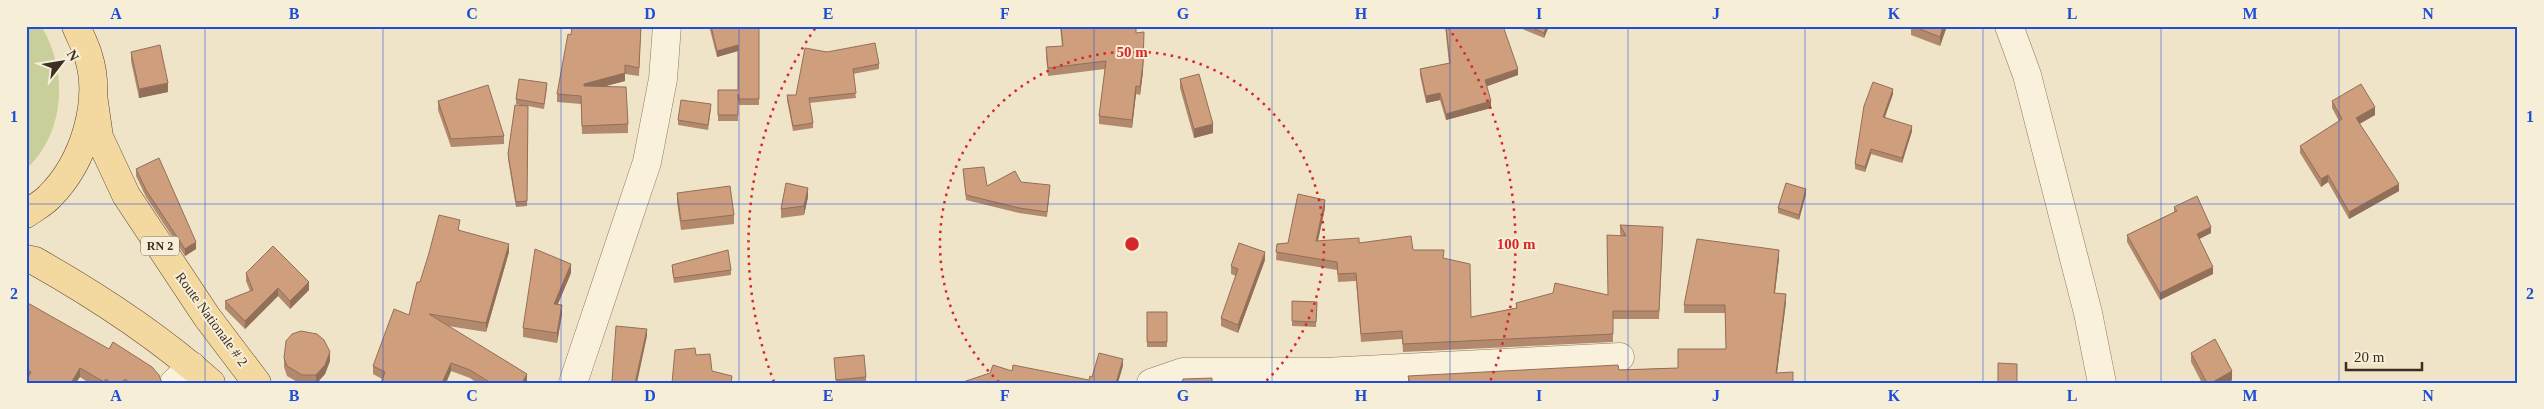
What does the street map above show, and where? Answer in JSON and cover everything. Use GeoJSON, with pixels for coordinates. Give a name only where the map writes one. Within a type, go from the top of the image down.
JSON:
{"type":"FeatureCollection","features":[{"type":"Feature","properties":{"kind":"main road","name":"RN 2"},"geometry":{"type":"LineString","coordinates":[[26,214],[50,196],[73,167],[88,133],[93,95],[89,56],[76,26]]}},
{"type":"Feature","properties":{"kind":"main road","name":"Route Nationale # 2"},"geometry":{"type":"LineString","coordinates":[[93,95],[99,137],[126,195],[207,317],[257,383]]}},
{"type":"Feature","properties":{"kind":"main road"},"geometry":{"type":"LineString","coordinates":[[26,259],[35,261],[94,294],[193,377]]}},
{"type":"Feature","properties":{"kind":"street"},"geometry":{"type":"LineString","coordinates":[[573,383],[646,162],[663,79],[667,26]]}},
{"type":"Feature","properties":{"kind":"street"},"geometry":{"type":"LineString","coordinates":[[2009,26],[2027,75],[2088,313],[2102,383]]}},
{"type":"Feature","properties":{"kind":"street"},"geometry":{"type":"LineString","coordinates":[[1151,383],[1183,372],[1324,372],[1620,357]]}},
{"type":"Feature","properties":{"kind":"green space"},"geometry":{"type":"Polygon","coordinates":[[[26,26],[41,26],[50,43],[56,61],[59,100],[49,138],[39,154],[26,169],[26,26]]]}},
{"type":"Feature","properties":{"kind":"building"},"geometry":{"type":"Polygon","coordinates":[[[572,26],[641,26],[639,68],[625,65],[625,73],[584,84],[584,86],[626,87],[628,124],[582,126],[581,96],[557,94],[568,34],[571,35],[572,26]]]}},
{"type":"Feature","properties":{"kind":"building"},"geometry":{"type":"Polygon","coordinates":[[[711,26],[759,26],[759,99],[739,99],[738,94],[738,115],[718,115],[718,90],[738,90],[738,45],[717,51],[711,26]]]}},
{"type":"Feature","properties":{"kind":"building"},"geometry":{"type":"Polygon","coordinates":[[[1061,26],[1136,26],[1136,33],[1144,32],[1140,87],[1136,86],[1132,120],[1099,116],[1106,61],[1048,68],[1046,47],[1063,46],[1061,26]]]}},
{"type":"Feature","properties":{"kind":"building"},"geometry":{"type":"Polygon","coordinates":[[[1446,26],[1503,26],[1518,69],[1485,80],[1491,101],[1446,114],[1440,93],[1426,96],[1420,69],[1450,63],[1446,26]]]}},
{"type":"Feature","properties":{"kind":"building"},"geometry":{"type":"Polygon","coordinates":[[[1528,26],[1547,26],[1544,33],[1528,26]]]}},
{"type":"Feature","properties":{"kind":"building"},"geometry":{"type":"Polygon","coordinates":[[[1912,26],[1943,26],[1940,37],[1912,26]]]}},
{"type":"Feature","properties":{"kind":"building"},"geometry":{"type":"Polygon","coordinates":[[[875,43],[879,64],[853,69],[856,93],[809,98],[813,123],[793,126],[787,95],[796,95],[805,48],[827,52],[875,43]]]}},
{"type":"Feature","properties":{"kind":"building"},"geometry":{"type":"Polygon","coordinates":[[[160,45],[168,83],[139,89],[131,52],[160,45]]]}},
{"type":"Feature","properties":{"kind":"building"},"geometry":{"type":"Polygon","coordinates":[[[1199,74],[1213,124],[1194,129],[1180,79],[1199,74]]]}},
{"type":"Feature","properties":{"kind":"building"},"geometry":{"type":"Polygon","coordinates":[[[519,79],[547,83],[544,104],[516,99],[519,79]]]}},
{"type":"Feature","properties":{"kind":"building"},"geometry":{"type":"Polygon","coordinates":[[[1873,82],[1893,89],[1883,117],[1912,126],[1902,158],[1871,149],[1865,167],[1855,164],[1864,106],[1873,82]]]}},
{"type":"Feature","properties":{"kind":"building"},"geometry":{"type":"Polygon","coordinates":[[[2361,84],[2375,107],[2356,118],[2399,184],[2349,212],[2328,175],[2321,179],[2300,146],[2342,119],[2332,101],[2361,84]]]}},
{"type":"Feature","properties":{"kind":"building"},"geometry":{"type":"Polygon","coordinates":[[[488,85],[504,136],[451,139],[438,101],[488,85]]]}},
{"type":"Feature","properties":{"kind":"building"},"geometry":{"type":"Polygon","coordinates":[[[681,100],[711,104],[708,125],[678,120],[681,100]]]}},
{"type":"Feature","properties":{"kind":"building"},"geometry":{"type":"Polygon","coordinates":[[[515,105],[528,106],[527,201],[516,202],[508,154],[515,105]]]}},
{"type":"Feature","properties":{"kind":"building"},"geometry":{"type":"Polygon","coordinates":[[[159,158],[196,242],[185,249],[146,190],[136,169],[159,158]]]}},
{"type":"Feature","properties":{"kind":"building"},"geometry":{"type":"Polygon","coordinates":[[[984,167],[987,186],[1015,171],[1021,182],[1050,185],[1047,212],[1019,208],[966,195],[963,169],[984,167]]]}},
{"type":"Feature","properties":{"kind":"building"},"geometry":{"type":"Polygon","coordinates":[[[786,183],[808,188],[804,206],[781,209],[786,183]]]}},
{"type":"Feature","properties":{"kind":"building"},"geometry":{"type":"Polygon","coordinates":[[[1786,183],[1806,189],[1799,215],[1778,208],[1786,183]]]}},
{"type":"Feature","properties":{"kind":"building"},"geometry":{"type":"Polygon","coordinates":[[[730,186],[734,215],[681,221],[677,193],[730,186]]]}},
{"type":"Feature","properties":{"kind":"building"},"geometry":{"type":"Polygon","coordinates":[[[1298,194],[1325,200],[1316,241],[1359,238],[1359,243],[1411,236],[1413,250],[1444,250],[1443,258],[1470,264],[1471,317],[1517,308],[1516,303],[1553,293],[1555,283],[1608,295],[1607,235],[1626,236],[1620,225],[1663,227],[1659,311],[1613,311],[1613,334],[1403,344],[1402,331],[1361,334],[1356,273],[1338,274],[1337,262],[1276,252],[1277,244],[1288,243],[1298,194]]]}},
{"type":"Feature","properties":{"kind":"building"},"geometry":{"type":"Polygon","coordinates":[[[2197,196],[2211,227],[2197,234],[2213,267],[2160,293],[2127,235],[2177,211],[2174,207],[2197,196]]]}},
{"type":"Feature","properties":{"kind":"building"},"geometry":{"type":"Polygon","coordinates":[[[439,215],[460,220],[458,230],[509,244],[486,323],[429,314],[527,374],[522,383],[491,383],[470,370],[451,363],[442,383],[381,383],[385,372],[373,366],[394,309],[409,315],[417,282],[420,282],[439,215]]]}},
{"type":"Feature","properties":{"kind":"building"},"geometry":{"type":"Polygon","coordinates":[[[1697,239],[1779,250],[1774,293],[1786,294],[1776,373],[1793,372],[1793,383],[1410,383],[1408,376],[1618,365],[1619,370],[1678,368],[1678,349],[1726,349],[1725,305],[1684,305],[1697,239]]]}},
{"type":"Feature","properties":{"kind":"building"},"geometry":{"type":"Polygon","coordinates":[[[1239,243],[1265,252],[1238,325],[1221,318],[1238,269],[1231,266],[1239,243]]]}},
{"type":"Feature","properties":{"kind":"building"},"geometry":{"type":"Polygon","coordinates":[[[273,246],[309,282],[290,301],[278,288],[245,321],[225,301],[253,290],[246,273],[273,246]]]}},
{"type":"Feature","properties":{"kind":"building"},"geometry":{"type":"Polygon","coordinates":[[[535,249],[571,264],[554,304],[562,305],[557,333],[523,328],[535,249]]]}},
{"type":"Feature","properties":{"kind":"building"},"geometry":{"type":"Polygon","coordinates":[[[728,250],[731,270],[674,278],[672,265],[728,250]]]}},
{"type":"Feature","properties":{"kind":"building"},"geometry":{"type":"Polygon","coordinates":[[[1292,301],[1317,302],[1316,322],[1292,321],[1292,301]]]}},
{"type":"Feature","properties":{"kind":"building"},"geometry":{"type":"Polygon","coordinates":[[[26,302],[109,349],[113,342],[152,367],[159,375],[162,383],[130,383],[125,379],[122,383],[111,383],[106,379],[104,382],[80,368],[71,383],[26,383],[31,372],[26,369],[26,302]]]}},
{"type":"Feature","properties":{"kind":"building"},"geometry":{"type":"Polygon","coordinates":[[[1147,312],[1167,312],[1167,342],[1147,342],[1147,312]]]}},
{"type":"Feature","properties":{"kind":"building"},"geometry":{"type":"Polygon","coordinates":[[[616,326],[647,329],[635,383],[612,381],[616,326]]]}},
{"type":"Feature","properties":{"kind":"building"},"geometry":{"type":"Polygon","coordinates":[[[301,331],[317,334],[324,340],[330,352],[325,365],[316,375],[302,375],[287,366],[284,358],[286,341],[292,334],[301,331]]]}},
{"type":"Feature","properties":{"kind":"building"},"geometry":{"type":"Polygon","coordinates":[[[2215,339],[2232,371],[2211,383],[2207,383],[2191,353],[2215,339]]]}},
{"type":"Feature","properties":{"kind":"building"},"geometry":{"type":"Polygon","coordinates":[[[695,348],[696,355],[710,354],[712,371],[732,376],[731,383],[672,383],[675,350],[695,348]]]}},
{"type":"Feature","properties":{"kind":"building"},"geometry":{"type":"Polygon","coordinates":[[[1099,353],[1123,359],[1116,383],[960,383],[990,373],[993,365],[1012,371],[1013,365],[1089,380],[1090,376],[1092,377],[1099,353]]]}},
{"type":"Feature","properties":{"kind":"building"},"geometry":{"type":"Polygon","coordinates":[[[864,355],[866,377],[836,380],[834,358],[864,355]]]}},
{"type":"Feature","properties":{"kind":"building"},"geometry":{"type":"Polygon","coordinates":[[[1998,363],[2017,364],[2017,383],[1998,383],[1998,363]]]}},
{"type":"Feature","properties":{"kind":"building"},"geometry":{"type":"Polygon","coordinates":[[[1212,378],[1212,383],[1182,383],[1183,379],[1212,378]]]}}]}
